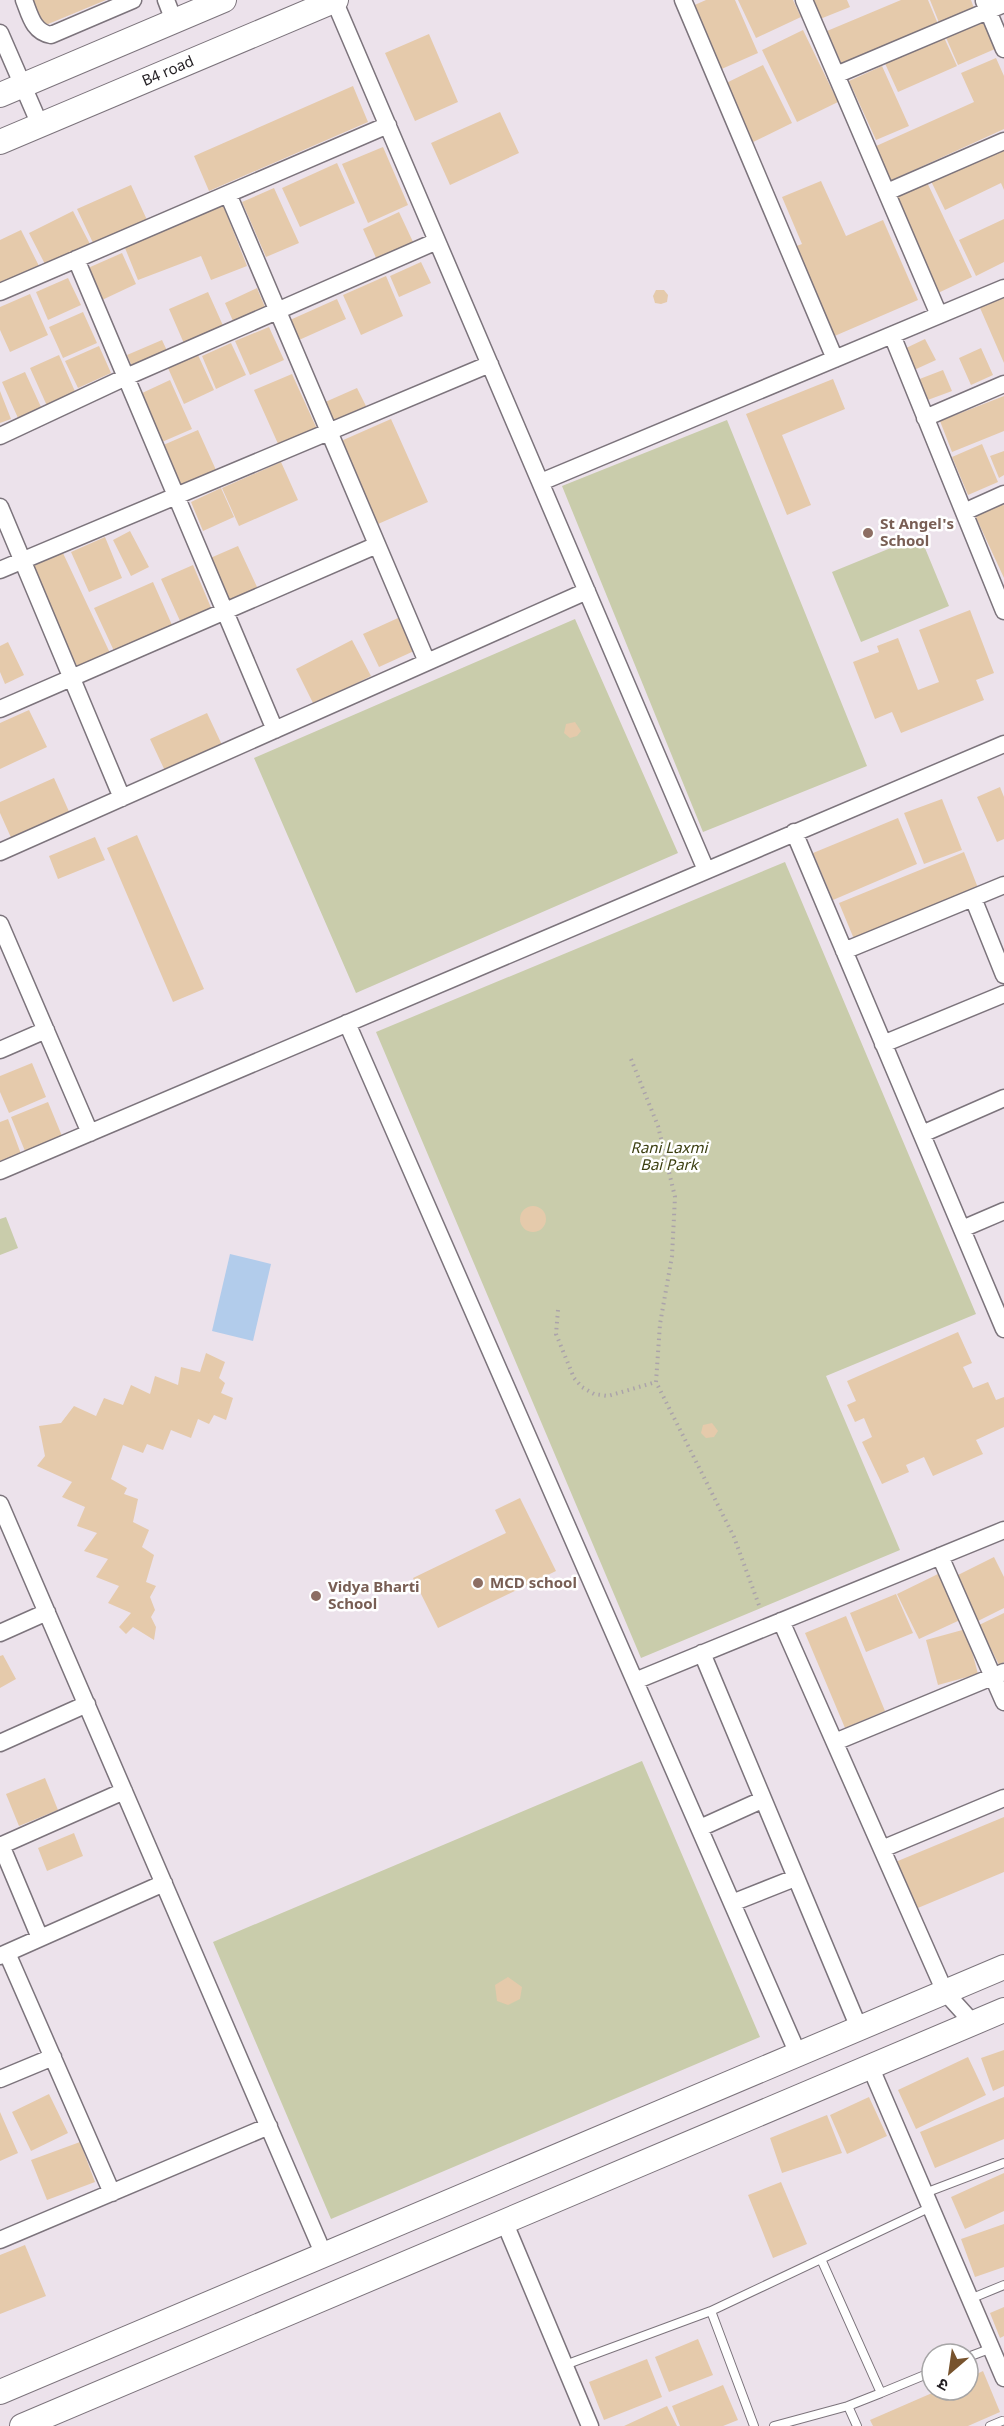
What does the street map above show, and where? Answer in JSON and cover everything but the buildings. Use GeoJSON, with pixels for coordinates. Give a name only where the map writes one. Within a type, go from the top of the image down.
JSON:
{"type":"FeatureCollection","features":[{"type":"Feature","properties":{"kind":"street"},"geometry":{"type":"LineString","coordinates":[[24,0],[34,26],[41,33],[51,35],[133,0]]}},
{"type":"Feature","properties":{"kind":"street"},"geometry":{"type":"LineString","coordinates":[[0,95],[23,86],[170,11],[224,0]]}},
{"type":"Feature","properties":{"kind":"street"},"geometry":{"type":"LineString","coordinates":[[335,0],[706,870]]}},
{"type":"Feature","properties":{"kind":"street","name":"B4 road"},"geometry":{"type":"LineString","coordinates":[[0,142],[335,0]]}},
{"type":"Feature","properties":{"kind":"street"},"geometry":{"type":"LineString","coordinates":[[804,0],[939,315]]}},
{"type":"Feature","properties":{"kind":"street"},"geometry":{"type":"LineString","coordinates":[[686,1],[835,358]]}},
{"type":"Feature","properties":{"kind":"street"},"geometry":{"type":"LineString","coordinates":[[836,75],[992,5],[1004,49]]}},
{"type":"Feature","properties":{"kind":"street"},"geometry":{"type":"LineString","coordinates":[[0,33],[40,125]]}},
{"type":"Feature","properties":{"kind":"street"},"geometry":{"type":"LineString","coordinates":[[0,292],[388,125]]}},
{"type":"Feature","properties":{"kind":"street"},"geometry":{"type":"LineString","coordinates":[[887,192],[1004,141]]}},
{"type":"Feature","properties":{"kind":"street"},"geometry":{"type":"LineString","coordinates":[[228,194],[427,662]]}},
{"type":"Feature","properties":{"kind":"street"},"geometry":{"type":"LineString","coordinates":[[0,436],[126,377],[437,241]]}},
{"type":"Feature","properties":{"kind":"street"},"geometry":{"type":"LineString","coordinates":[[76,259],[275,730]]}},
{"type":"Feature","properties":{"kind":"street"},"geometry":{"type":"LineString","coordinates":[[541,482],[1004,288]]}},
{"type":"Feature","properties":{"kind":"street"},"geometry":{"type":"LineString","coordinates":[[892,335],[1002,600]]}},
{"type":"Feature","properties":{"kind":"street"},"geometry":{"type":"LineString","coordinates":[[0,570],[490,364]]}},
{"type":"Feature","properties":{"kind":"street"},"geometry":{"type":"LineString","coordinates":[[925,418],[1004,384]]}},
{"type":"Feature","properties":{"kind":"street"},"geometry":{"type":"LineString","coordinates":[[964,512],[1004,494]]}},
{"type":"Feature","properties":{"kind":"street"},"geometry":{"type":"LineString","coordinates":[[0,507],[122,798]]}},
{"type":"Feature","properties":{"kind":"street"},"geometry":{"type":"LineString","coordinates":[[0,709],[378,545]]}},
{"type":"Feature","properties":{"kind":"street"},"geometry":{"type":"LineString","coordinates":[[0,852],[587,591]]}},
{"type":"Feature","properties":{"kind":"street"},"geometry":{"type":"LineString","coordinates":[[0,1171],[1004,744]]}},
{"type":"Feature","properties":{"kind":"street"},"geometry":{"type":"LineString","coordinates":[[794,832],[1003,1322]]}},
{"type":"Feature","properties":{"kind":"street"},"geometry":{"type":"LineString","coordinates":[[844,951],[1004,885]]}},
{"type":"Feature","properties":{"kind":"street"},"geometry":{"type":"LineString","coordinates":[[973,898],[1004,975]]}},
{"type":"Feature","properties":{"kind":"street"},"geometry":{"type":"LineString","coordinates":[[0,924],[90,1132]]}},
{"type":"Feature","properties":{"kind":"street"},"geometry":{"type":"LineString","coordinates":[[883,1044],[1004,994]]}},
{"type":"Feature","properties":{"kind":"street"},"geometry":{"type":"LineString","coordinates":[[347,1023],[798,2054]]}},
{"type":"Feature","properties":{"kind":"street"},"geometry":{"type":"LineString","coordinates":[[0,1050],[46,1030]]}},
{"type":"Feature","properties":{"kind":"street"},"geometry":{"type":"LineString","coordinates":[[922,1134],[1004,1098]]}},
{"type":"Feature","properties":{"kind":"street"},"geometry":{"type":"LineString","coordinates":[[962,1229],[1004,1211]]}},
{"type":"Feature","properties":{"kind":"street"},"geometry":{"type":"LineString","coordinates":[[2,1512],[324,2255]]}},
{"type":"Feature","properties":{"kind":"street"},"geometry":{"type":"LineString","coordinates":[[635,1681],[1004,1530]]}},
{"type":"Feature","properties":{"kind":"street"},"geometry":{"type":"LineString","coordinates":[[940,1556],[998,1674],[1004,1702]]}},
{"type":"Feature","properties":{"kind":"street"},"geometry":{"type":"LineString","coordinates":[[0,1633],[47,1612]]}},
{"type":"Feature","properties":{"kind":"street"},"geometry":{"type":"LineString","coordinates":[[781,1621],[945,1992],[973,2023]]}},
{"type":"Feature","properties":{"kind":"street"},"geometry":{"type":"LineString","coordinates":[[702,1653],[859,2028]]}},
{"type":"Feature","properties":{"kind":"street"},"geometry":{"type":"LineString","coordinates":[[835,1742],[998,1674]]}},
{"type":"Feature","properties":{"kind":"street"},"geometry":{"type":"LineString","coordinates":[[0,1743],[87,1704]]}},
{"type":"Feature","properties":{"kind":"street"},"geometry":{"type":"LineString","coordinates":[[40,1938],[1,1845],[124,1791]]}},
{"type":"Feature","properties":{"kind":"street"},"geometry":{"type":"LineString","coordinates":[[882,1849],[1004,1798]]}},
{"type":"Feature","properties":{"kind":"street"},"geometry":{"type":"LineString","coordinates":[[700,1828],[762,1800]]}},
{"type":"Feature","properties":{"kind":"street"},"geometry":{"type":"LineString","coordinates":[[732,1903],[795,1878]]}},
{"type":"Feature","properties":{"kind":"street"},"geometry":{"type":"LineString","coordinates":[[112,2193],[4,1954],[164,1883]]}},
{"type":"Feature","properties":{"kind":"street"},"geometry":{"type":"LineString","coordinates":[[1004,1967],[4,2391],[23,2426],[1004,2010]]}},
{"type":"Feature","properties":{"kind":"street"},"geometry":{"type":"LineString","coordinates":[[0,2079],[52,2057]]}},
{"type":"Feature","properties":{"kind":"street"},"geometry":{"type":"LineString","coordinates":[[870,2066],[1004,2378]]}},
{"type":"Feature","properties":{"kind":"street"},"geometry":{"type":"LineString","coordinates":[[0,2240],[269,2126]]}},
{"type":"Feature","properties":{"kind":"street"},"geometry":{"type":"LineString","coordinates":[[504,2222],[590,2426]]}},
{"type":"Feature","properties":{"kind":"lane"},"geometry":{"type":"LineString","coordinates":[[565,2365],[711,2311],[821,2259],[928,2200],[947,2183],[1004,2163]]}},
{"type":"Feature","properties":{"kind":"lane"},"geometry":{"type":"LineString","coordinates":[[821,2259],[881,2393]]}},
{"type":"Feature","properties":{"kind":"lane"},"geometry":{"type":"LineString","coordinates":[[970,2299],[1004,2285]]}},
{"type":"Feature","properties":{"kind":"lane"},"geometry":{"type":"LineString","coordinates":[[711,2311],[754,2426]]}},
{"type":"Feature","properties":{"kind":"lane"},"geometry":{"type":"LineString","coordinates":[[980,2352],[992,2348]]}},
{"type":"Feature","properties":{"kind":"lane"},"geometry":{"type":"LineString","coordinates":[[774,2426],[848,2406],[920,2377]]}},
{"type":"Feature","properties":{"kind":"lane"},"geometry":{"type":"LineString","coordinates":[[848,2406],[856,2426]]}},
{"type":"Feature","properties":{"kind":"lane"},"geometry":{"type":"LineString","coordinates":[[990,2426],[1002,2421]]}},
{"type":"Feature","properties":{"kind":"path"},"geometry":{"type":"LineString","coordinates":[[631,1059],[658,1126],[675,1197],[672,1256],[660,1324],[656,1382],[734,1537],[760,1608]]}},
{"type":"Feature","properties":{"kind":"path"},"geometry":{"type":"LineString","coordinates":[[558,1310],[556,1334],[574,1378],[582,1387],[594,1394],[608,1396],[656,1382]]}},
{"type":"Feature","properties":{"kind":"green space"},"geometry":{"type":"Polygon","coordinates":[[[727,420],[867,766],[703,832],[562,486],[727,420]]]}},
{"type":"Feature","properties":{"kind":"green space"},"geometry":{"type":"Polygon","coordinates":[[[920,536],[949,606],[861,642],[832,572],[920,536]]]}},
{"type":"Feature","properties":{"kind":"green space"},"geometry":{"type":"Polygon","coordinates":[[[575,619],[678,853],[356,993],[254,758],[575,619]]]}},
{"type":"Feature","properties":{"kind":"green space","name":"Rani Laxmi Bai Park"},"geometry":{"type":"Polygon","coordinates":[[[785,862],[976,1314],[826,1376],[900,1550],[641,1658],[376,1032],[785,862]]]}},
{"type":"Feature","properties":{"kind":"green space"},"geometry":{"type":"Polygon","coordinates":[[[6,1217],[18,1248],[0,1255],[0,1219],[6,1217]]]}},
{"type":"Feature","properties":{"kind":"green space"},"geometry":{"type":"Polygon","coordinates":[[[642,1761],[760,2037],[331,2219],[213,1942],[642,1761]]]}},
{"type":"Feature","properties":{"kind":"water"},"geometry":{"type":"Polygon","coordinates":[[[230,1254],[271,1264],[253,1341],[212,1331],[230,1254]]]}},
{"type":"Feature","properties":{"kind":"place","name":"St Angel's School"},"geometry":{"type":"Point","coordinates":[868,533]}},
{"type":"Feature","properties":{"kind":"place","name":"MCD school"},"geometry":{"type":"Point","coordinates":[478,1583]}},
{"type":"Feature","properties":{"kind":"place","name":"Vidya Bharti School"},"geometry":{"type":"Point","coordinates":[316,1596]}}]}
